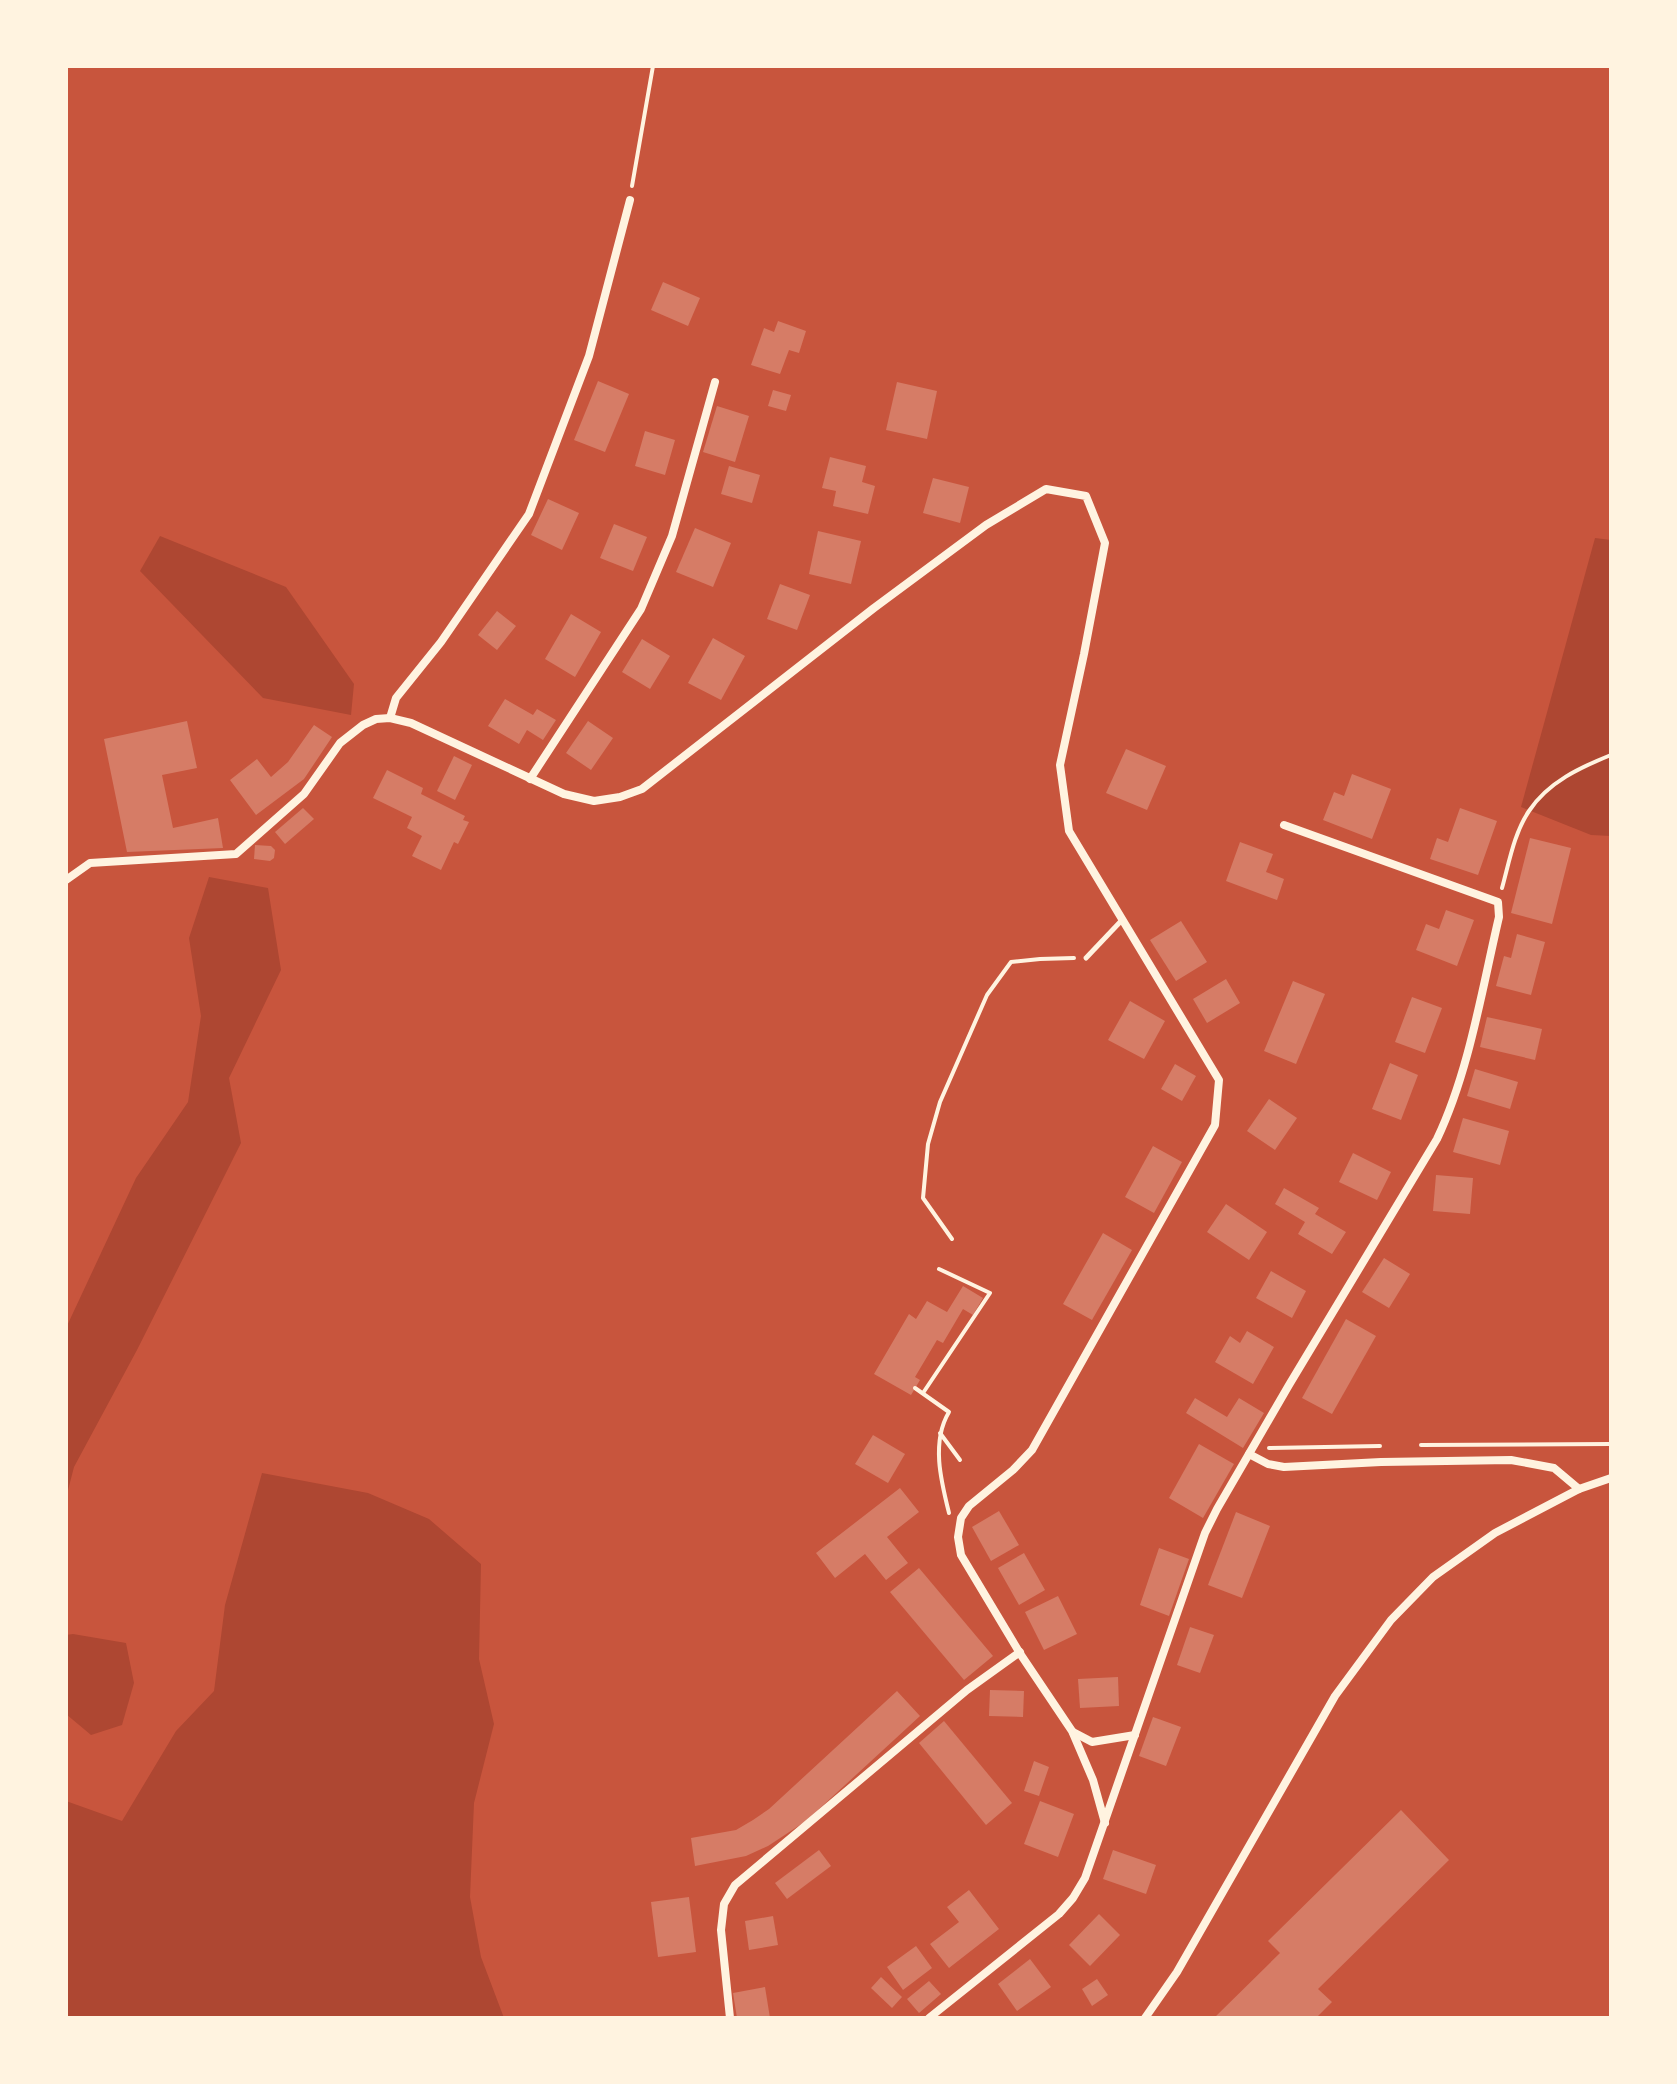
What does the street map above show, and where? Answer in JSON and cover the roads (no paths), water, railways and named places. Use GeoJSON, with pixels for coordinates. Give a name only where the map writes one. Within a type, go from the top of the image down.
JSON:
{"type":"FeatureCollection","features":[{"type":"Feature","properties":{"kind":"street"},"geometry":{"type":"LineString","coordinates":[[390,718],[396,698],[441,642],[529,514],[589,356],[630,200]]}},
{"type":"Feature","properties":{"kind":"street"},"geometry":{"type":"LineString","coordinates":[[530,779],[641,609],[672,536],[715,382]]}},
{"type":"Feature","properties":{"kind":"street"},"geometry":{"type":"LineString","coordinates":[[66,880],[90,863],[236,854],[304,794],[340,743],[376,719],[390,718],[411,723],[564,794],[594,801],[620,797],[642,789],[986,525],[1046,489],[1086,496],[1105,543],[1060,765],[1069,831],[1219,1080],[1215,1125],[1032,1450],[969,1506],[961,1518],[958,1537],[961,1555],[1072,1731],[1093,1780],[1105,1823]]}},
{"type":"Feature","properties":{"kind":"street"},"geometry":{"type":"LineString","coordinates":[[929,2018],[1059,1914],[1085,1878],[1205,1533],[1437,1139],[1459,1085],[1499,917],[1498,902],[1284,825]]}},
{"type":"Feature","properties":{"kind":"street"},"geometry":{"type":"LineString","coordinates":[[1249,1454],[1268,1464],[1284,1467],[1511,1460],[1554,1468],[1579,1489]]}},
{"type":"Feature","properties":{"kind":"street"},"geometry":{"type":"LineString","coordinates":[[1145,2018],[1177,1972],[1335,1696],[1391,1620],[1433,1577],[1495,1533],[1579,1489],[1611,1478]]}},
{"type":"Feature","properties":{"kind":"street"},"geometry":{"type":"LineString","coordinates":[[730,2018],[721,1930],[724,1904],[735,1885],[967,1690],[1020,1652]]}},
{"type":"Feature","properties":{"kind":"street"},"geometry":{"type":"LineString","coordinates":[[1072,1731],[1092,1742],[1135,1735]]}},
{"type":"Feature","properties":{"kind":"lane"},"geometry":{"type":"LineString","coordinates":[[1086,958],[1122,920]]}}]}
